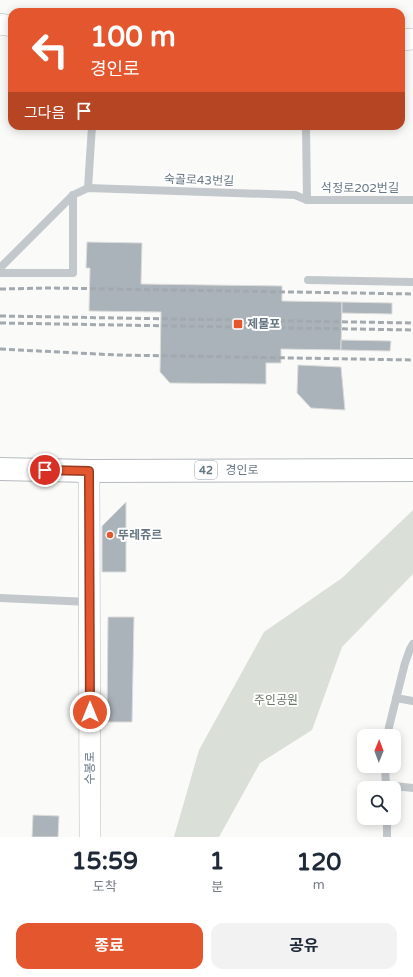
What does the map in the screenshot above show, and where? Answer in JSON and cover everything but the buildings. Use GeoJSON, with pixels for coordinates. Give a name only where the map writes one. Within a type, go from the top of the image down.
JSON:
{"type":"FeatureCollection","features":[{"type":"Feature","properties":{"kind":"main road","name":"경인로"},"geometry":{"type":"LineString","coordinates":[[0,469],[89,471],[413,470]]}},
{"type":"Feature","properties":{"kind":"street","name":"수봉로"},"geometry":{"type":"LineString","coordinates":[[89,471],[90,837]]}},
{"type":"Feature","properties":{"kind":"lane"},"geometry":{"type":"LineString","coordinates":[[0,268],[73,195],[88,188],[92,130]]}},
{"type":"Feature","properties":{"kind":"lane"},"geometry":{"type":"LineString","coordinates":[[306,130],[307,200]]}},
{"type":"Feature","properties":{"kind":"lane","name":"숙골로43번길"},"geometry":{"type":"LineString","coordinates":[[88,188],[295,195],[307,200]]}},
{"type":"Feature","properties":{"kind":"lane"},"geometry":{"type":"LineString","coordinates":[[0,273],[72,273],[73,195]]}},
{"type":"Feature","properties":{"kind":"lane","name":"석정로202번길"},"geometry":{"type":"LineString","coordinates":[[307,200],[413,200]]}},
{"type":"Feature","properties":{"kind":"lane"},"geometry":{"type":"LineString","coordinates":[[308,280],[413,282]]}},
{"type":"Feature","properties":{"kind":"lane"},"geometry":{"type":"LineString","coordinates":[[0,598],[90,602]]}},
{"type":"Feature","properties":{"kind":"lane"},"geometry":{"type":"LineString","coordinates":[[389,729],[396,698],[410,649],[413,644]]}},
{"type":"Feature","properties":{"kind":"lane"},"geometry":{"type":"LineString","coordinates":[[396,698],[413,701]]}},
{"type":"Feature","properties":{"kind":"lane"},"geometry":{"type":"LineString","coordinates":[[401,787],[413,788]]}},
{"type":"Feature","properties":{"kind":"lane"},"geometry":{"type":"LineString","coordinates":[[387,825],[388,837]]}},
{"type":"Feature","properties":{"kind":"green space","name":"주인공원"},"geometry":{"type":"Polygon","coordinates":[[[413,510],[413,574],[342,647],[312,730],[260,763],[219,837],[174,837],[199,750],[264,632],[342,578],[413,510]]]}},
{"type":"Feature","properties":{"kind":"railway"},"geometry":{"type":"LineString","coordinates":[[0,289],[51,288],[413,294]]}},
{"type":"Feature","properties":{"kind":"railway"},"geometry":{"type":"LineString","coordinates":[[0,316],[413,323]]}},
{"type":"Feature","properties":{"kind":"railway"},"geometry":{"type":"LineString","coordinates":[[0,323],[413,330]]}},
{"type":"Feature","properties":{"kind":"railway"},"geometry":{"type":"LineString","coordinates":[[0,349],[117,355],[413,360]]}},
{"type":"Feature","properties":{"kind":"place","name":"제물포"},"geometry":{"type":"Point","coordinates":[238,324]}},
{"type":"Feature","properties":{"kind":"place","name":"뚜레쥬르"},"geometry":{"type":"Point","coordinates":[110,535]}},
{"type":"Feature","properties":{"kind":"route"},"geometry":{"type":"LineString","coordinates":[[45,470],[89,471],[90,712]]}}]}
